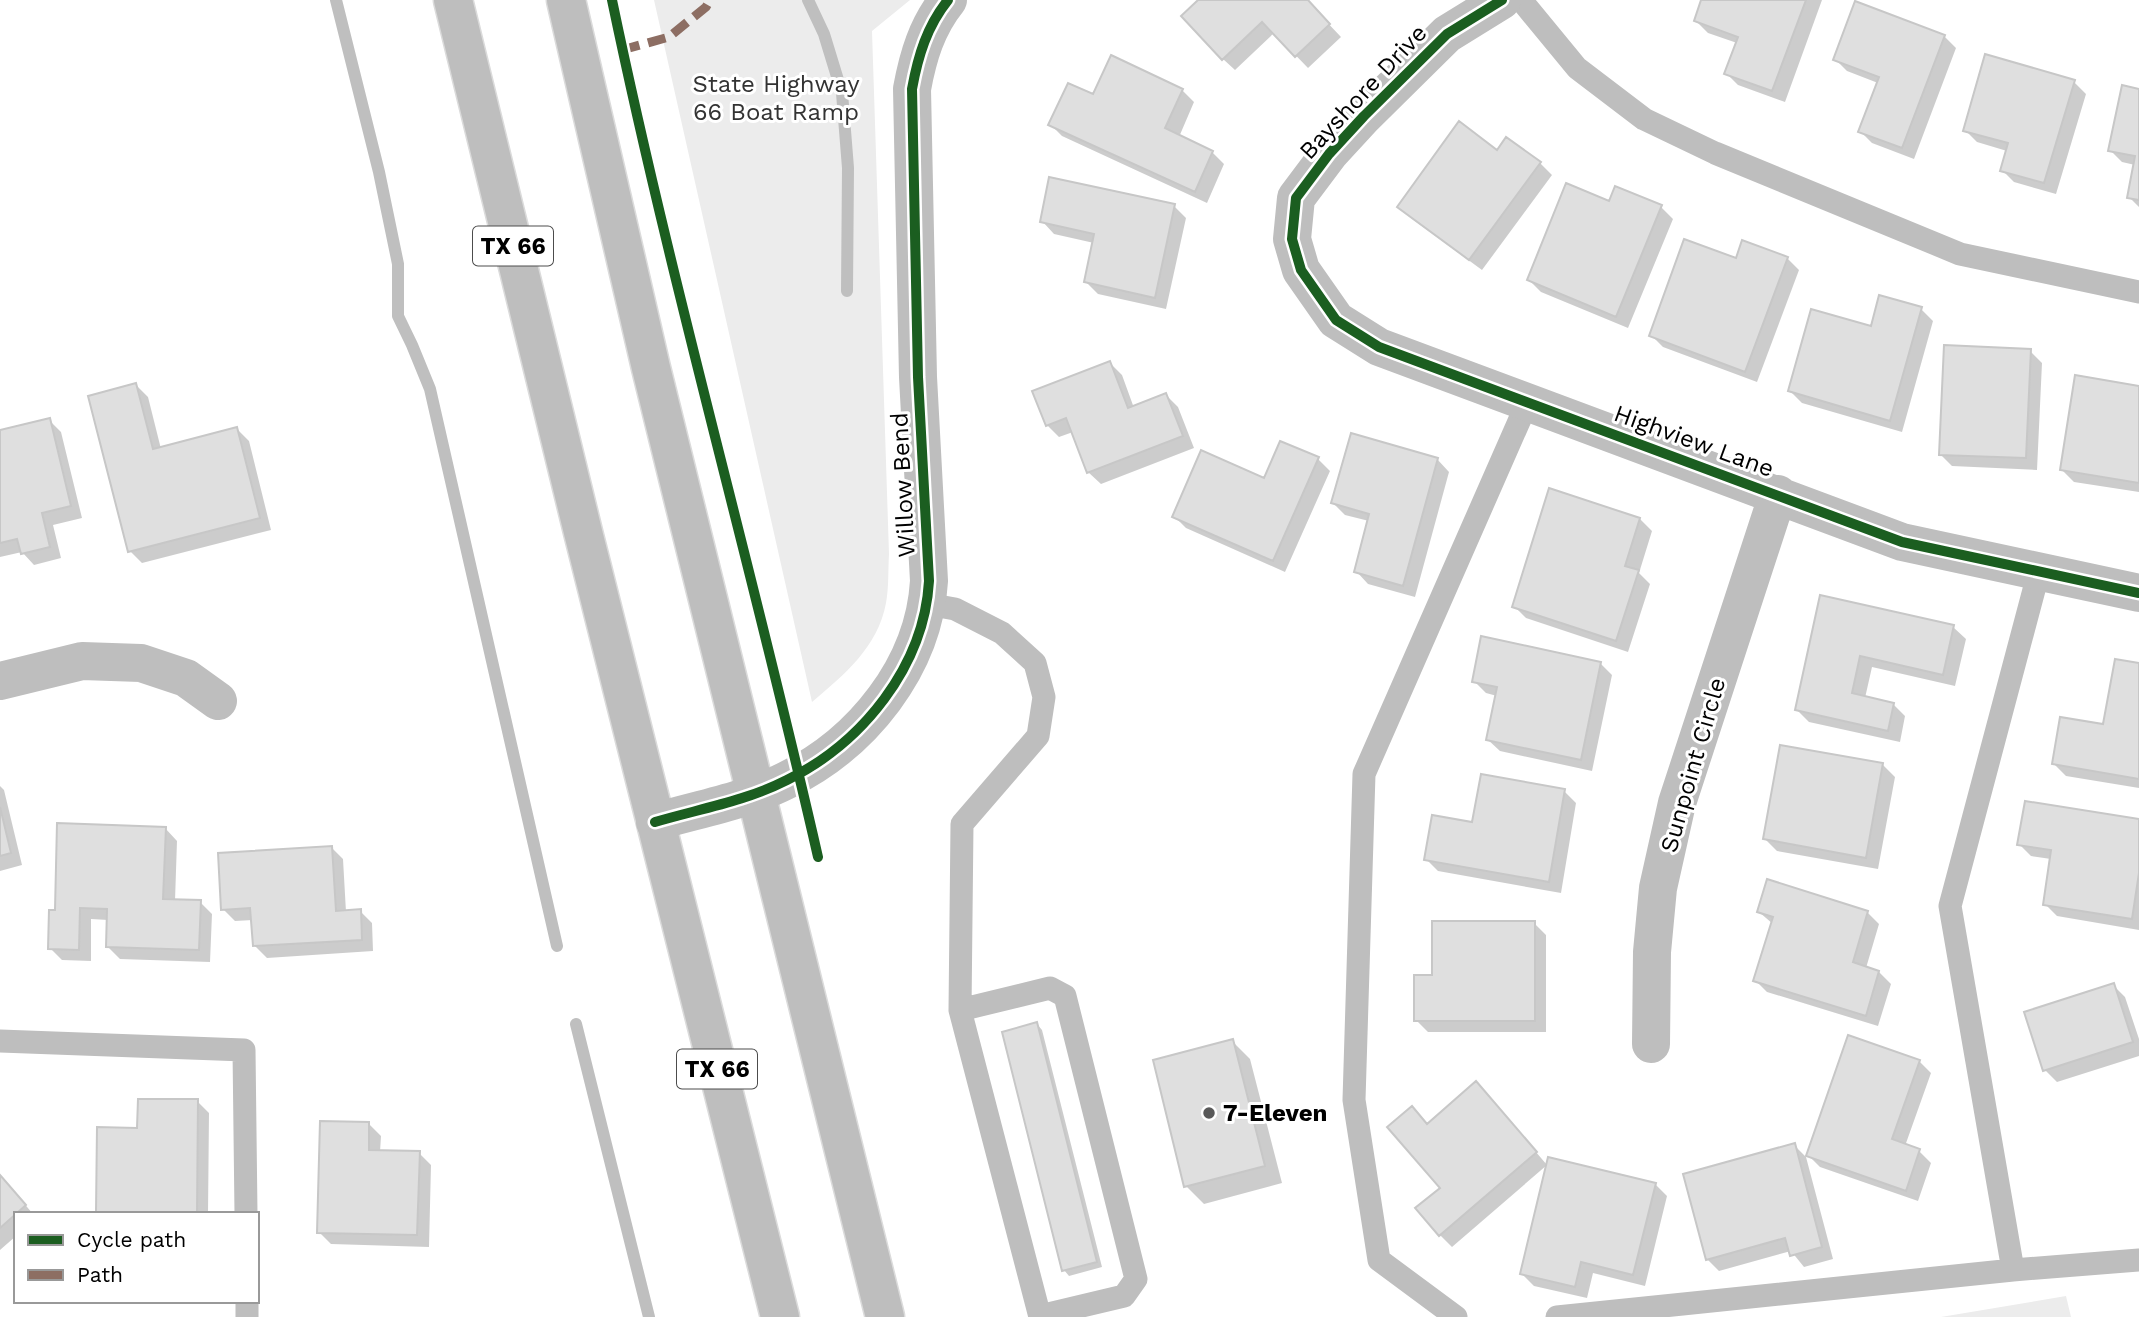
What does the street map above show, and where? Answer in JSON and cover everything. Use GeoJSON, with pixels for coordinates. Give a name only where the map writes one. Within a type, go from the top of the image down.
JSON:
{"type":"FeatureCollection","features":[{"type":"Feature","properties":{"kind":"street","name":"TX 66"},"geometry":{"type":"LineString","coordinates":[[453,0],[779,1317]]}},
{"type":"Feature","properties":{"kind":"street"},"geometry":{"type":"LineString","coordinates":[[566,0],[651,368],[885,1317]]}},
{"type":"Feature","properties":{"kind":"street","name":"Willow Bend"},"geometry":{"type":"LineString","coordinates":[[655,822],[756,793],[788,780],[835,750],[876,710],[905,666],[916,643],[928,604],[929,581],[918,377],[912,89],[916,64],[924,41],[935,18],[948,0]]}},
{"type":"Feature","properties":{"kind":"street","name":"Bayshore Drive"},"geometry":{"type":"LineString","coordinates":[[1292,239],[1296,198],[1329,155],[1364,116],[1447,34],[1502,0]]}},
{"type":"Feature","properties":{"kind":"street","name":"Highview Lane"},"geometry":{"type":"LineString","coordinates":[[1292,239],[1301,270],[1336,320],[1379,347],[1902,542],[2139,593]]}},
{"type":"Feature","properties":{"kind":"street","name":"Sunpoint Circle"},"geometry":{"type":"LineString","coordinates":[[1651,1044],[1652,952],[1657,901],[1677,803],[1778,495]]}},
{"type":"Feature","properties":{"kind":"street"},"geometry":{"type":"LineString","coordinates":[[0,681],[82,661],[141,663],[186,678],[218,701]]}},
{"type":"Feature","properties":{"kind":"lane"},"geometry":{"type":"LineString","coordinates":[[1521,0],[1577,68],[1644,118],[1715,153],[1960,254],[2139,292]]}},
{"type":"Feature","properties":{"kind":"lane"},"geometry":{"type":"LineString","coordinates":[[1456,1317],[1379,1260],[1354,1100],[1364,774],[1528,401]]}},
{"type":"Feature","properties":{"kind":"lane"},"geometry":{"type":"LineString","coordinates":[[2013,1270],[1950,906],[2039,571]]}},
{"type":"Feature","properties":{"kind":"lane"},"geometry":{"type":"LineString","coordinates":[[928,604],[955,608],[1002,634],[1035,663],[1044,696],[1038,736],[962,824],[960,1010],[1040,1316],[1124,1296],[1136,1279],[1065,996],[1049,988],[960,1010]]}},
{"type":"Feature","properties":{"kind":"lane"},"geometry":{"type":"LineString","coordinates":[[0,1041],[244,1050],[246,1212]]}},
{"type":"Feature","properties":{"kind":"lane"},"geometry":{"type":"LineString","coordinates":[[1557,1317],[2013,1270],[2139,1260]]}},
{"type":"Feature","properties":{"kind":"green space","name":"State Highway 66 Boat Ramp"},"geometry":{"type":"Polygon","coordinates":[[[654,0],[910,0],[872,31],[889,554],[887,597],[882,619],[868,647],[812,702],[654,0]]]}},
{"type":"Feature","properties":{"kind":"green space"},"geometry":{"type":"Polygon","coordinates":[[[2066,1296],[2071,1317],[1941,1317],[2066,1296]]]}},
{"type":"Feature","properties":{"kind":"building"},"geometry":{"type":"Polygon","coordinates":[[[1198,0],[1308,0],[1330,24],[1295,57],[1262,22],[1222,60],[1181,16],[1198,0]]]}},
{"type":"Feature","properties":{"kind":"building"},"geometry":{"type":"Polygon","coordinates":[[[1701,0],[1806,0],[1772,91],[1724,74],[1738,37],[1694,21],[1701,0]]]}},
{"type":"Feature","properties":{"kind":"building"},"geometry":{"type":"Polygon","coordinates":[[[1855,1],[1945,35],[1902,148],[1858,132],[1879,77],[1833,60],[1855,1]]]}},
{"type":"Feature","properties":{"kind":"building"},"geometry":{"type":"Polygon","coordinates":[[[1985,54],[2075,80],[2044,183],[2000,171],[2008,143],[1963,131],[1985,54]]]}},
{"type":"Feature","properties":{"kind":"building"},"geometry":{"type":"Polygon","coordinates":[[[1111,55],[1183,89],[1165,128],[1213,151],[1195,192],[1048,125],[1068,83],[1093,94],[1111,55]]]}},
{"type":"Feature","properties":{"kind":"building"},"geometry":{"type":"Polygon","coordinates":[[[2122,85],[2139,89],[2139,200],[2127,198],[2135,156],[2108,151],[2122,85]]]}},
{"type":"Feature","properties":{"kind":"building"},"geometry":{"type":"Polygon","coordinates":[[[1459,121],[1497,150],[1506,137],[1541,162],[1469,260],[1397,207],[1459,121]]]}},
{"type":"Feature","properties":{"kind":"building"},"geometry":{"type":"Polygon","coordinates":[[[1049,177],[1175,204],[1155,298],[1084,282],[1094,234],[1040,222],[1049,177]]]}},
{"type":"Feature","properties":{"kind":"building"},"geometry":{"type":"Polygon","coordinates":[[[1566,183],[1609,201],[1615,186],[1662,205],[1616,317],[1527,280],[1566,183]]]}},
{"type":"Feature","properties":{"kind":"building"},"geometry":{"type":"Polygon","coordinates":[[[1684,239],[1736,258],[1742,240],[1788,257],[1745,372],[1649,336],[1684,239]]]}},
{"type":"Feature","properties":{"kind":"building"},"geometry":{"type":"Polygon","coordinates":[[[1879,295],[1922,307],[1890,421],[1788,391],[1811,309],[1871,326],[1879,295]]]}},
{"type":"Feature","properties":{"kind":"building"},"geometry":{"type":"Polygon","coordinates":[[[1944,345],[2031,349],[2026,458],[1939,455],[1944,345]]]}},
{"type":"Feature","properties":{"kind":"building"},"geometry":{"type":"Polygon","coordinates":[[[1110,361],[1128,408],[1166,393],[1183,436],[1087,473],[1066,418],[1046,426],[1032,391],[1110,361]]]}},
{"type":"Feature","properties":{"kind":"building"},"geometry":{"type":"Polygon","coordinates":[[[2075,375],[2139,386],[2139,483],[2060,470],[2075,375]]]}},
{"type":"Feature","properties":{"kind":"building"},"geometry":{"type":"Polygon","coordinates":[[[136,383],[153,449],[237,427],[260,518],[128,552],[88,396],[136,383]]]}},
{"type":"Feature","properties":{"kind":"building"},"geometry":{"type":"Polygon","coordinates":[[[50,418],[71,506],[42,513],[50,547],[21,554],[17,539],[0,543],[0,430],[50,418]]]}},
{"type":"Feature","properties":{"kind":"building"},"geometry":{"type":"Polygon","coordinates":[[[1351,433],[1438,458],[1403,586],[1354,572],[1369,514],[1331,503],[1351,433]]]}},
{"type":"Feature","properties":{"kind":"building"},"geometry":{"type":"Polygon","coordinates":[[[1280,441],[1319,457],[1273,561],[1172,517],[1201,450],[1264,478],[1280,441]]]}},
{"type":"Feature","properties":{"kind":"building"},"geometry":{"type":"Polygon","coordinates":[[[1549,488],[1640,518],[1625,566],[1639,570],[1616,641],[1512,607],[1549,488]]]}},
{"type":"Feature","properties":{"kind":"building"},"geometry":{"type":"Polygon","coordinates":[[[1820,595],[1954,625],[1943,675],[1860,656],[1852,693],[1894,703],[1888,731],[1795,710],[1820,595]]]}},
{"type":"Feature","properties":{"kind":"building"},"geometry":{"type":"Polygon","coordinates":[[[1481,636],[1601,662],[1581,760],[1486,740],[1497,687],[1472,682],[1481,636]]]}},
{"type":"Feature","properties":{"kind":"building"},"geometry":{"type":"Polygon","coordinates":[[[2115,659],[2139,663],[2139,779],[2052,764],[2060,717],[2103,724],[2115,659]]]}},
{"type":"Feature","properties":{"kind":"building"},"geometry":{"type":"Polygon","coordinates":[[[1780,745],[1883,763],[1866,858],[1763,839],[1780,745]]]}},
{"type":"Feature","properties":{"kind":"building"},"geometry":{"type":"Polygon","coordinates":[[[1481,774],[1565,789],[1549,882],[1424,860],[1432,815],[1472,822],[1481,774]]]}},
{"type":"Feature","properties":{"kind":"building"},"geometry":{"type":"Polygon","coordinates":[[[2025,801],[2139,819],[2139,873],[2132,919],[2043,905],[2051,850],[2017,845],[2025,801]]]}},
{"type":"Feature","properties":{"kind":"building"},"geometry":{"type":"Polygon","coordinates":[[[0,807],[11,853],[0,856],[0,807]]]}},
{"type":"Feature","properties":{"kind":"building"},"geometry":{"type":"Polygon","coordinates":[[[57,823],[166,827],[163,899],[201,900],[199,950],[106,947],[107,909],[80,908],[79,950],[48,949],[49,910],[55,910],[57,823]]]}},
{"type":"Feature","properties":{"kind":"building"},"geometry":{"type":"Polygon","coordinates":[[[332,846],[336,911],[361,909],[362,940],[253,946],[250,908],[221,910],[218,853],[332,846]]]}},
{"type":"Feature","properties":{"kind":"building"},"geometry":{"type":"Polygon","coordinates":[[[1767,879],[1868,911],[1853,962],[1879,971],[1866,1016],[1753,981],[1773,917],[1757,912],[1767,879]]]}},
{"type":"Feature","properties":{"kind":"building"},"geometry":{"type":"Polygon","coordinates":[[[1432,921],[1535,921],[1535,1021],[1414,1021],[1414,975],[1432,975],[1432,921]]]}},
{"type":"Feature","properties":{"kind":"building"},"geometry":{"type":"Polygon","coordinates":[[[2114,983],[2133,1042],[2043,1071],[2024,1012],[2114,983]]]}},
{"type":"Feature","properties":{"kind":"building"},"geometry":{"type":"Polygon","coordinates":[[[1037,1022],[1097,1262],[1062,1271],[1002,1032],[1037,1022]]]}},
{"type":"Feature","properties":{"kind":"building"},"geometry":{"type":"Polygon","coordinates":[[[1848,1035],[1920,1060],[1892,1139],[1920,1149],[1906,1191],[1806,1156],[1848,1035]]]}},
{"type":"Feature","properties":{"kind":"building","name":"7-Eleven"},"geometry":{"type":"Polygon","coordinates":[[[1233,1039],[1265,1166],[1184,1187],[1153,1060],[1233,1039]]]}},
{"type":"Feature","properties":{"kind":"building"},"geometry":{"type":"Polygon","coordinates":[[[1476,1081],[1537,1152],[1439,1236],[1415,1208],[1440,1188],[1387,1127],[1412,1106],[1427,1124],[1476,1081]]]}},
{"type":"Feature","properties":{"kind":"building"},"geometry":{"type":"Polygon","coordinates":[[[138,1099],[198,1099],[197,1212],[96,1212],[97,1127],[137,1128],[138,1099]]]}},
{"type":"Feature","properties":{"kind":"building"},"geometry":{"type":"Polygon","coordinates":[[[320,1121],[369,1122],[369,1150],[420,1151],[417,1235],[317,1233],[320,1121]]]}},
{"type":"Feature","properties":{"kind":"building"},"geometry":{"type":"Polygon","coordinates":[[[1795,1143],[1822,1247],[1790,1256],[1785,1238],[1706,1260],[1683,1174],[1795,1143]]]}},
{"type":"Feature","properties":{"kind":"building"},"geometry":{"type":"Polygon","coordinates":[[[1548,1157],[1656,1183],[1633,1275],[1581,1262],[1575,1287],[1520,1274],[1548,1157]]]}},
{"type":"Feature","properties":{"kind":"building"},"geometry":{"type":"Polygon","coordinates":[[[0,1175],[26,1205],[14,1212],[14,1216],[0,1228],[0,1175]]]}},
{"type":"Feature","properties":{"kind":"waterway"},"geometry":{"type":"LineString","coordinates":[[336,0],[379,172],[398,264],[398,316],[430,389],[557,946]]}},
{"type":"Feature","properties":{"kind":"waterway"},"geometry":{"type":"LineString","coordinates":[[808,0],[824,34],[842,93],[848,168],[847,291]]}},
{"type":"Feature","properties":{"kind":"waterway"},"geometry":{"type":"LineString","coordinates":[[576,1024],[649,1317]]}},
{"type":"Feature","properties":{"kind":"marked path"},"geometry":{"type":"LineString","coordinates":[[622,50],[669,37],[706,7],[710,0]]}},
{"type":"Feature","properties":{"kind":"cycle path"},"geometry":{"type":"LineString","coordinates":[[612,0],[660,215],[818,857]]}},
{"type":"Feature","properties":{"kind":"cycle path"},"geometry":{"type":"LineString","coordinates":[[655,822],[755,794],[814,764],[864,723],[902,672],[915,643],[925,613],[929,581],[918,377],[912,89],[924,42],[934,20],[948,0]]}},
{"type":"Feature","properties":{"kind":"cycle path"},"geometry":{"type":"LineString","coordinates":[[1502,0],[1447,34],[1329,154],[1296,198],[1292,239],[1301,270],[1336,320],[1379,347],[1902,542],[2139,593]]}},
{"type":"Feature","properties":{"kind":"place","name":"7-Eleven"},"geometry":{"type":"Point","coordinates":[1209,1113]}}]}
